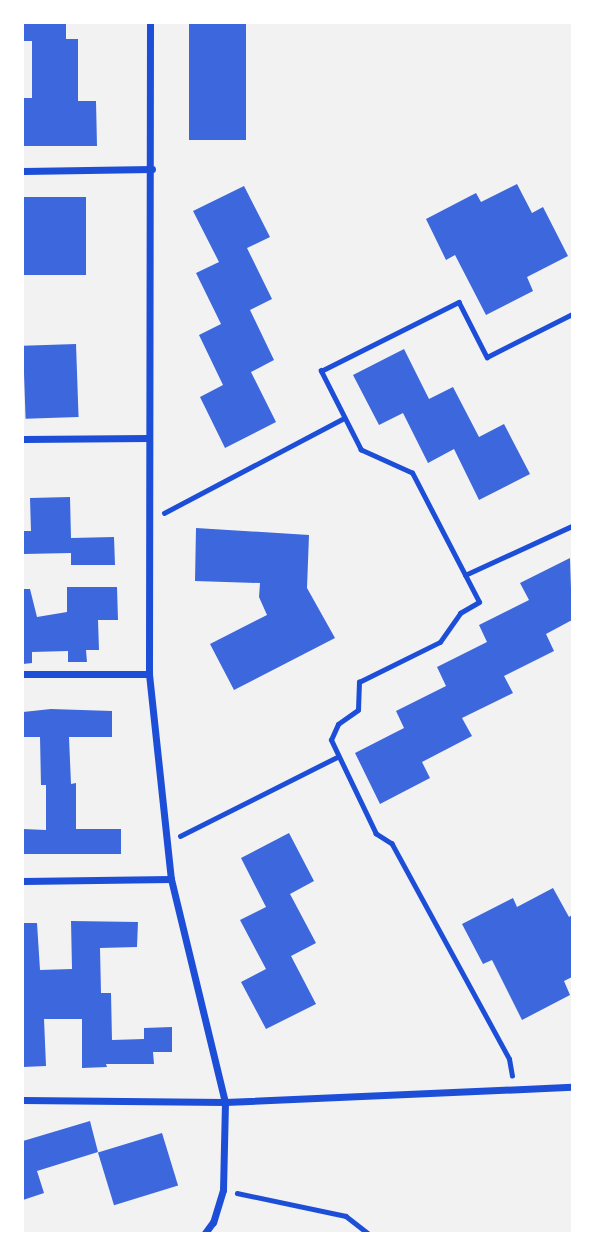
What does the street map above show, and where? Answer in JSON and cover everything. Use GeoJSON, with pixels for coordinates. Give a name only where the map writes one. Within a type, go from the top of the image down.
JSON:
{"type":"FeatureCollection","features":[{"type":"Feature","properties":{"kind":"street"},"geometry":{"type":"LineString","coordinates":[[150,23],[152,169],[148,438],[149,674],[171,879],[225,1102],[223,1189],[213,1222],[205,1233]]}},
{"type":"Feature","properties":{"kind":"street"},"geometry":{"type":"LineString","coordinates":[[23,171],[152,169]]}},
{"type":"Feature","properties":{"kind":"street"},"geometry":{"type":"LineString","coordinates":[[23,439],[148,438]]}},
{"type":"Feature","properties":{"kind":"street"},"geometry":{"type":"LineString","coordinates":[[23,674],[149,674]]}},
{"type":"Feature","properties":{"kind":"street"},"geometry":{"type":"LineString","coordinates":[[23,881],[171,879]]}},
{"type":"Feature","properties":{"kind":"street"},"geometry":{"type":"LineString","coordinates":[[23,1100],[225,1102],[572,1087]]}},
{"type":"Feature","properties":{"kind":"path"},"geometry":{"type":"LineString","coordinates":[[514,1088],[509,1059],[392,844],[376,834],[331,740],[338,724],[358,710],[359,682],[440,642],[460,613],[479,602],[412,472],[360,450],[342,419],[321,371],[459,302],[487,357],[572,314]]}},
{"type":"Feature","properties":{"kind":"path"},"geometry":{"type":"LineString","coordinates":[[148,521],[342,419]]}},
{"type":"Feature","properties":{"kind":"path"},"geometry":{"type":"LineString","coordinates":[[465,575],[572,526]]}},
{"type":"Feature","properties":{"kind":"path"},"geometry":{"type":"LineString","coordinates":[[167,843],[337,757]]}},
{"type":"Feature","properties":{"kind":"path"},"geometry":{"type":"LineString","coordinates":[[223,1189],[346,1216],[368,1233]]}},
{"type":"Feature","properties":{"kind":"building"},"geometry":{"type":"Polygon","coordinates":[[[23,23],[66,23],[66,39],[78,39],[78,101],[96,101],[97,146],[23,146],[23,98],[32,98],[32,41],[23,41],[23,23]]]}},
{"type":"Feature","properties":{"kind":"building"},"geometry":{"type":"Polygon","coordinates":[[[189,23],[246,23],[246,140],[189,140],[189,23]]]}},
{"type":"Feature","properties":{"kind":"building"},"geometry":{"type":"Polygon","coordinates":[[[517,184],[532,213],[543,207],[568,256],[527,277],[533,291],[486,315],[455,255],[446,260],[426,219],[476,193],[481,202],[517,184]]]}},
{"type":"Feature","properties":{"kind":"building"},"geometry":{"type":"Polygon","coordinates":[[[244,186],[270,237],[247,248],[272,299],[250,310],[274,360],[251,372],[276,422],[225,448],[200,397],[223,385],[199,335],[221,324],[196,273],[219,262],[193,211],[244,186]]]}},
{"type":"Feature","properties":{"kind":"building"},"geometry":{"type":"Polygon","coordinates":[[[23,197],[86,197],[86,275],[23,275],[23,197]]]}},
{"type":"Feature","properties":{"kind":"building"},"geometry":{"type":"Polygon","coordinates":[[[76,344],[79,417],[26,419],[23,346],[76,344]]]}},
{"type":"Feature","properties":{"kind":"building"},"geometry":{"type":"Polygon","coordinates":[[[404,349],[429,399],[453,387],[479,437],[504,424],[530,474],[479,500],[454,449],[428,463],[403,413],[379,425],[353,375],[404,349]]]}},
{"type":"Feature","properties":{"kind":"building"},"geometry":{"type":"Polygon","coordinates":[[[70,497],[71,538],[114,537],[115,565],[71,565],[71,553],[24,554],[24,531],[31,531],[30,498],[70,497]]]}},
{"type":"Feature","properties":{"kind":"building"},"geometry":{"type":"Polygon","coordinates":[[[196,528],[309,535],[307,588],[335,638],[234,690],[210,644],[267,615],[259,597],[260,583],[195,581],[196,528]]]}},
{"type":"Feature","properties":{"kind":"building"},"geometry":{"type":"Polygon","coordinates":[[[570,558],[572,620],[546,634],[554,651],[504,676],[513,693],[462,718],[472,736],[422,762],[430,778],[380,804],[355,753],[404,728],[396,711],[446,686],[437,667],[487,642],[479,625],[529,600],[520,583],[570,558]]]}},
{"type":"Feature","properties":{"kind":"building"},"geometry":{"type":"Polygon","coordinates":[[[67,587],[117,587],[118,620],[98,620],[99,650],[86,650],[87,662],[68,662],[68,651],[32,652],[32,663],[23,664],[23,589],[30,589],[37,617],[67,612],[67,587]]]}},
{"type":"Feature","properties":{"kind":"building"},"geometry":{"type":"Polygon","coordinates":[[[51,709],[112,711],[112,737],[69,737],[71,784],[76,783],[76,829],[121,829],[121,854],[23,854],[23,829],[46,830],[46,785],[41,785],[40,737],[23,737],[23,712],[51,709]]]}},
{"type":"Feature","properties":{"kind":"building"},"geometry":{"type":"Polygon","coordinates":[[[289,833],[314,881],[290,894],[316,943],[291,956],[316,1004],[266,1029],[241,982],[266,969],[240,920],[266,907],[241,858],[289,833]]]}},
{"type":"Feature","properties":{"kind":"building"},"geometry":{"type":"Polygon","coordinates":[[[553,888],[569,917],[572,915],[572,977],[564,981],[570,995],[522,1020],[492,960],[483,964],[462,924],[513,898],[517,907],[553,888]]]}},
{"type":"Feature","properties":{"kind":"building"},"geometry":{"type":"Polygon","coordinates":[[[71,921],[138,922],[137,947],[100,948],[101,993],[111,993],[112,1040],[144,1039],[144,1028],[172,1027],[172,1052],[153,1052],[154,1064],[106,1064],[107,1067],[82,1068],[82,1019],[44,1019],[46,1066],[23,1067],[23,923],[37,923],[40,970],[72,969],[71,921]]]}},
{"type":"Feature","properties":{"kind":"building"},"geometry":{"type":"Polygon","coordinates":[[[90,1121],[98,1152],[37,1171],[44,1193],[23,1200],[23,1141],[90,1121]]]}},
{"type":"Feature","properties":{"kind":"building"},"geometry":{"type":"Polygon","coordinates":[[[162,1133],[178,1186],[114,1205],[98,1153],[162,1133]]]}}]}
